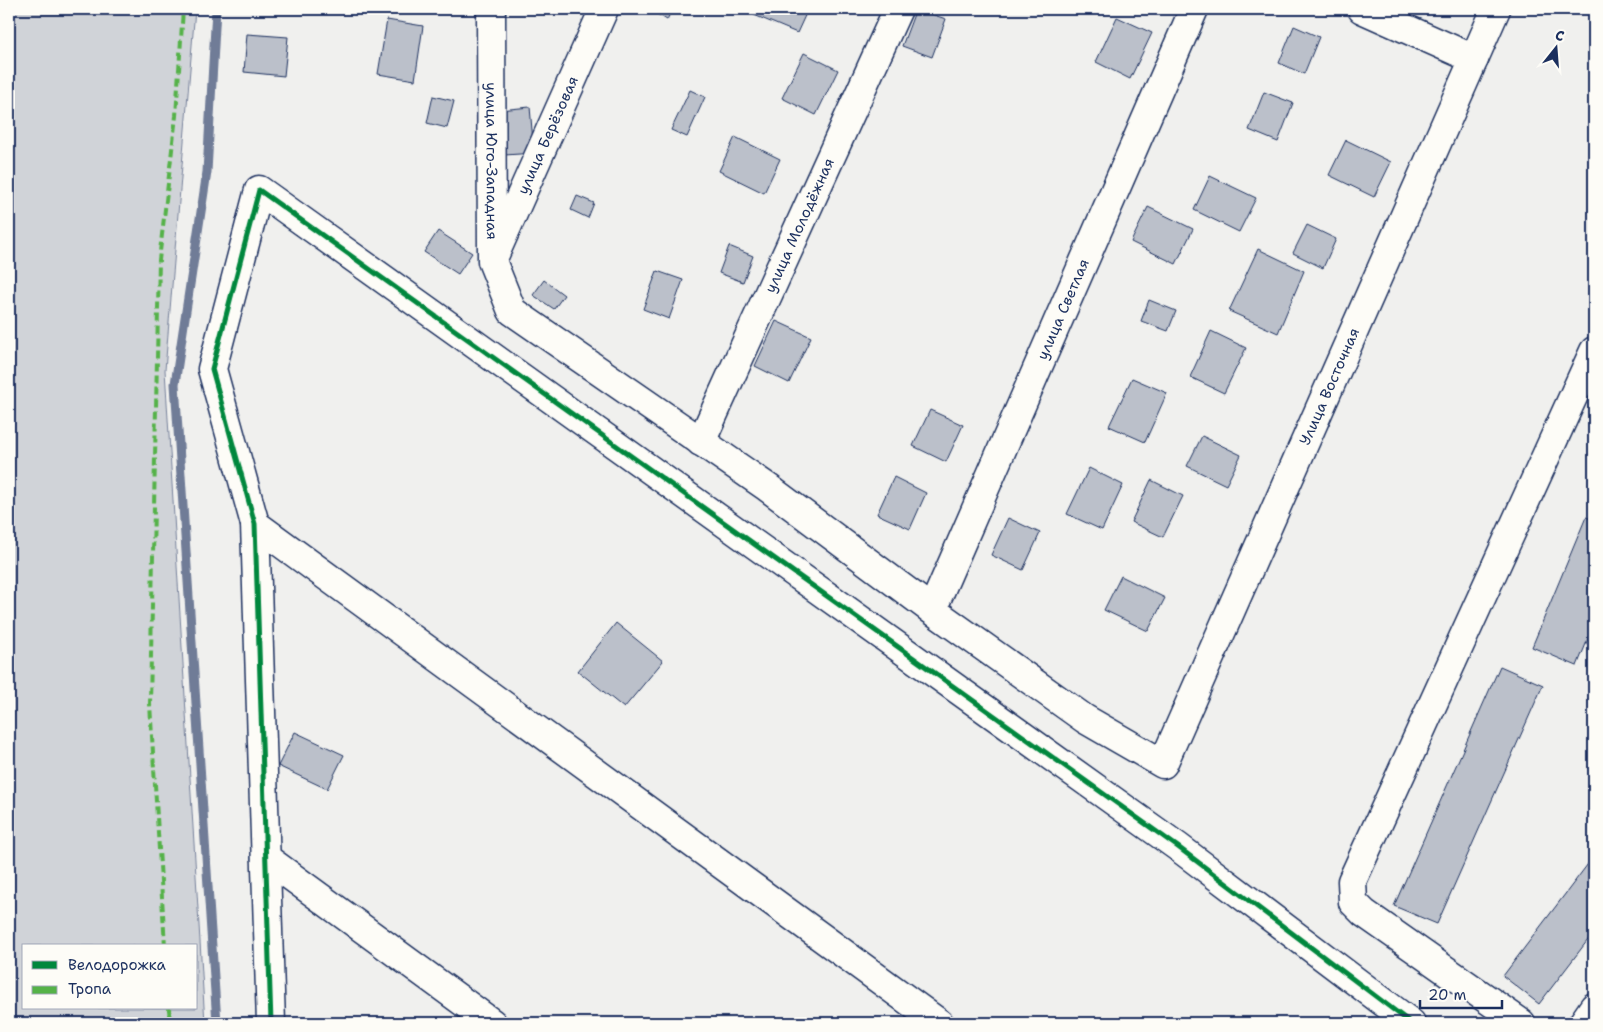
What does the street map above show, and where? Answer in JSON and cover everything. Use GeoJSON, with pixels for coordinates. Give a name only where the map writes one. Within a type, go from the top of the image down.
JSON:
{"type":"FeatureCollection","features":[{"type":"Feature","properties":{"kind":"street","name":"улица Юго-Западная"},"geometry":{"type":"LineString","coordinates":[[491,9],[492,261],[512,311],[701,442]]}},
{"type":"Feature","properties":{"kind":"street","name":"улица Берёзовая"},"geometry":{"type":"LineString","coordinates":[[492,261],[604,9]]}},
{"type":"Feature","properties":{"kind":"street","name":"улица Молодёжная"},"geometry":{"type":"LineString","coordinates":[[701,442],[898,9]]}},
{"type":"Feature","properties":{"kind":"street","name":"улица Светлая"},"geometry":{"type":"LineString","coordinates":[[932,610],[1194,9]]}},
{"type":"Feature","properties":{"kind":"street"},"geometry":{"type":"LineString","coordinates":[[1362,9],[1474,59]]}},
{"type":"Feature","properties":{"kind":"street","name":"Улица Восточная"},"geometry":{"type":"LineString","coordinates":[[932,610],[1085,719],[1163,764],[1496,9]]}},
{"type":"Feature","properties":{"kind":"street"},"geometry":{"type":"LineString","coordinates":[[272,1023],[254,524],[212,369],[259,190],[1178,847],[1411,1023]]}},
{"type":"Feature","properties":{"kind":"street"},"geometry":{"type":"LineString","coordinates":[[1521,1023],[1364,913],[1353,902],[1352,881],[1594,351]]}},
{"type":"Feature","properties":{"kind":"street"},"geometry":{"type":"LineString","coordinates":[[701,442],[767,487],[932,610]]}},
{"type":"Feature","properties":{"kind":"street"},"geometry":{"type":"LineString","coordinates":[[254,524],[939,1023]]}},
{"type":"Feature","properties":{"kind":"street"},"geometry":{"type":"LineString","coordinates":[[266,858],[492,1023]]}},
{"type":"Feature","properties":{"kind":"street"},"geometry":{"type":"LineString","coordinates":[[1582,1023],[1594,1007]]}},
{"type":"Feature","properties":{"kind":"shaded area"},"geometry":{"type":"Polygon","coordinates":[[[9,9],[195,9],[165,370],[205,1023],[9,1023],[9,9]]]}},
{"type":"Feature","properties":{"kind":"building"},"geometry":{"type":"Polygon","coordinates":[[[649,9],[672,9],[667,20],[649,9]]]}},
{"type":"Feature","properties":{"kind":"building"},"geometry":{"type":"Polygon","coordinates":[[[757,9],[808,9],[797,33],[754,15],[757,9]]]}},
{"type":"Feature","properties":{"kind":"building"},"geometry":{"type":"Polygon","coordinates":[[[916,9],[946,19],[932,57],[902,46],[916,9]]]}},
{"type":"Feature","properties":{"kind":"building"},"geometry":{"type":"Polygon","coordinates":[[[1117,17],[1152,33],[1130,79],[1096,62],[1117,17]]]}},
{"type":"Feature","properties":{"kind":"building"},"geometry":{"type":"Polygon","coordinates":[[[387,20],[423,26],[415,80],[378,74],[387,20]]]}},
{"type":"Feature","properties":{"kind":"building"},"geometry":{"type":"Polygon","coordinates":[[[1294,26],[1319,37],[1304,74],[1279,63],[1294,26]]]}},
{"type":"Feature","properties":{"kind":"building"},"geometry":{"type":"Polygon","coordinates":[[[247,34],[288,37],[284,76],[244,72],[247,34]]]}},
{"type":"Feature","properties":{"kind":"building"},"geometry":{"type":"Polygon","coordinates":[[[804,53],[838,70],[816,115],[782,98],[804,53]]]}},
{"type":"Feature","properties":{"kind":"building"},"geometry":{"type":"Polygon","coordinates":[[[690,90],[705,97],[687,137],[671,130],[690,90]]]}},
{"type":"Feature","properties":{"kind":"building"},"geometry":{"type":"Polygon","coordinates":[[[1264,92],[1293,103],[1278,142],[1249,130],[1264,92]]]}},
{"type":"Feature","properties":{"kind":"building"},"geometry":{"type":"Polygon","coordinates":[[[433,96],[454,101],[447,128],[427,123],[433,96]]]}},
{"type":"Feature","properties":{"kind":"building"},"geometry":{"type":"Polygon","coordinates":[[[530,107],[534,153],[505,155],[500,110],[530,107]]]}},
{"type":"Feature","properties":{"kind":"building"},"geometry":{"type":"Polygon","coordinates":[[[735,137],[780,159],[764,193],[719,171],[735,137]]]}},
{"type":"Feature","properties":{"kind":"building"},"geometry":{"type":"Polygon","coordinates":[[[1346,140],[1391,162],[1374,197],[1329,175],[1346,140]]]}},
{"type":"Feature","properties":{"kind":"building"},"geometry":{"type":"Polygon","coordinates":[[[1210,176],[1256,198],[1239,232],[1194,210],[1210,176]]]}},
{"type":"Feature","properties":{"kind":"building"},"geometry":{"type":"Polygon","coordinates":[[[577,196],[594,203],[588,218],[571,210],[577,196]]]}},
{"type":"Feature","properties":{"kind":"building"},"geometry":{"type":"Polygon","coordinates":[[[1148,207],[1193,229],[1176,264],[1131,242],[1148,207]]]}},
{"type":"Feature","properties":{"kind":"building"},"geometry":{"type":"Polygon","coordinates":[[[1307,225],[1336,239],[1323,268],[1293,253],[1307,225]]]}},
{"type":"Feature","properties":{"kind":"building"},"geometry":{"type":"Polygon","coordinates":[[[438,231],[472,253],[458,274],[424,252],[438,231]]]}},
{"type":"Feature","properties":{"kind":"building"},"geometry":{"type":"Polygon","coordinates":[[[729,246],[753,256],[743,282],[719,273],[729,246]]]}},
{"type":"Feature","properties":{"kind":"building"},"geometry":{"type":"Polygon","coordinates":[[[1258,249],[1304,271],[1278,333],[1229,311],[1258,249]]]}},
{"type":"Feature","properties":{"kind":"building"},"geometry":{"type":"Polygon","coordinates":[[[657,271],[683,280],[669,319],[643,309],[657,271]]]}},
{"type":"Feature","properties":{"kind":"building"},"geometry":{"type":"Polygon","coordinates":[[[544,280],[564,295],[554,309],[533,295],[544,280]]]}},
{"type":"Feature","properties":{"kind":"building"},"geometry":{"type":"Polygon","coordinates":[[[1149,300],[1176,311],[1168,331],[1141,321],[1149,300]]]}},
{"type":"Feature","properties":{"kind":"building"},"geometry":{"type":"Polygon","coordinates":[[[776,321],[811,337],[789,383],[755,366],[776,321]]]}},
{"type":"Feature","properties":{"kind":"building"},"geometry":{"type":"Polygon","coordinates":[[[1211,331],[1246,348],[1224,393],[1190,377],[1211,331]]]}},
{"type":"Feature","properties":{"kind":"building"},"geometry":{"type":"Polygon","coordinates":[[[1132,378],[1167,393],[1145,442],[1109,426],[1132,378]]]}},
{"type":"Feature","properties":{"kind":"building"},"geometry":{"type":"Polygon","coordinates":[[[930,410],[963,425],[946,462],[913,446],[930,410]]]}},
{"type":"Feature","properties":{"kind":"building"},"geometry":{"type":"Polygon","coordinates":[[[1202,436],[1241,455],[1226,485],[1187,466],[1202,436]]]}},
{"type":"Feature","properties":{"kind":"building"},"geometry":{"type":"Polygon","coordinates":[[[1089,468],[1123,485],[1102,530],[1067,514],[1089,468]]]}},
{"type":"Feature","properties":{"kind":"building"},"geometry":{"type":"Polygon","coordinates":[[[894,477],[926,493],[910,529],[877,514],[894,477]]]}},
{"type":"Feature","properties":{"kind":"building"},"geometry":{"type":"Polygon","coordinates":[[[1151,480],[1183,496],[1163,537],[1131,522],[1151,480]]]}},
{"type":"Feature","properties":{"kind":"building"},"geometry":{"type":"Polygon","coordinates":[[[1586,517],[1594,520],[1594,624],[1577,666],[1532,647],[1586,517]]]}},
{"type":"Feature","properties":{"kind":"building"},"geometry":{"type":"Polygon","coordinates":[[[1008,518],[1040,533],[1023,570],[991,555],[1008,518]]]}},
{"type":"Feature","properties":{"kind":"building"},"geometry":{"type":"Polygon","coordinates":[[[1121,576],[1165,598],[1148,631],[1104,610],[1121,576]]]}},
{"type":"Feature","properties":{"kind":"building"},"geometry":{"type":"Polygon","coordinates":[[[616,623],[663,661],[624,708],[578,671],[616,623]]]}},
{"type":"Feature","properties":{"kind":"building"},"geometry":{"type":"Polygon","coordinates":[[[1500,666],[1543,685],[1437,924],[1394,906],[1500,666]]]}},
{"type":"Feature","properties":{"kind":"building"},"geometry":{"type":"Polygon","coordinates":[[[295,732],[344,755],[327,789],[278,766],[295,732]]]}},
{"type":"Feature","properties":{"kind":"building"},"geometry":{"type":"Polygon","coordinates":[[[1594,856],[1594,932],[1539,1004],[1503,976],[1594,856]]]}},
{"type":"Feature","properties":{"kind":"waterway"},"geometry":{"type":"LineString","coordinates":[[216,9],[207,172],[175,384],[217,1023]]}},
{"type":"Feature","properties":{"kind":"marked path"},"geometry":{"type":"LineString","coordinates":[[165,944],[150,704],[159,260],[176,116],[183,9]]}},
{"type":"Feature","properties":{"kind":"marked path"},"geometry":{"type":"LineString","coordinates":[[169,1010],[170,1023]]}},
{"type":"Feature","properties":{"kind":"cycle path"},"geometry":{"type":"LineString","coordinates":[[271,1023],[255,524],[212,369],[259,190],[1178,847],[1411,1023]]}}]}
